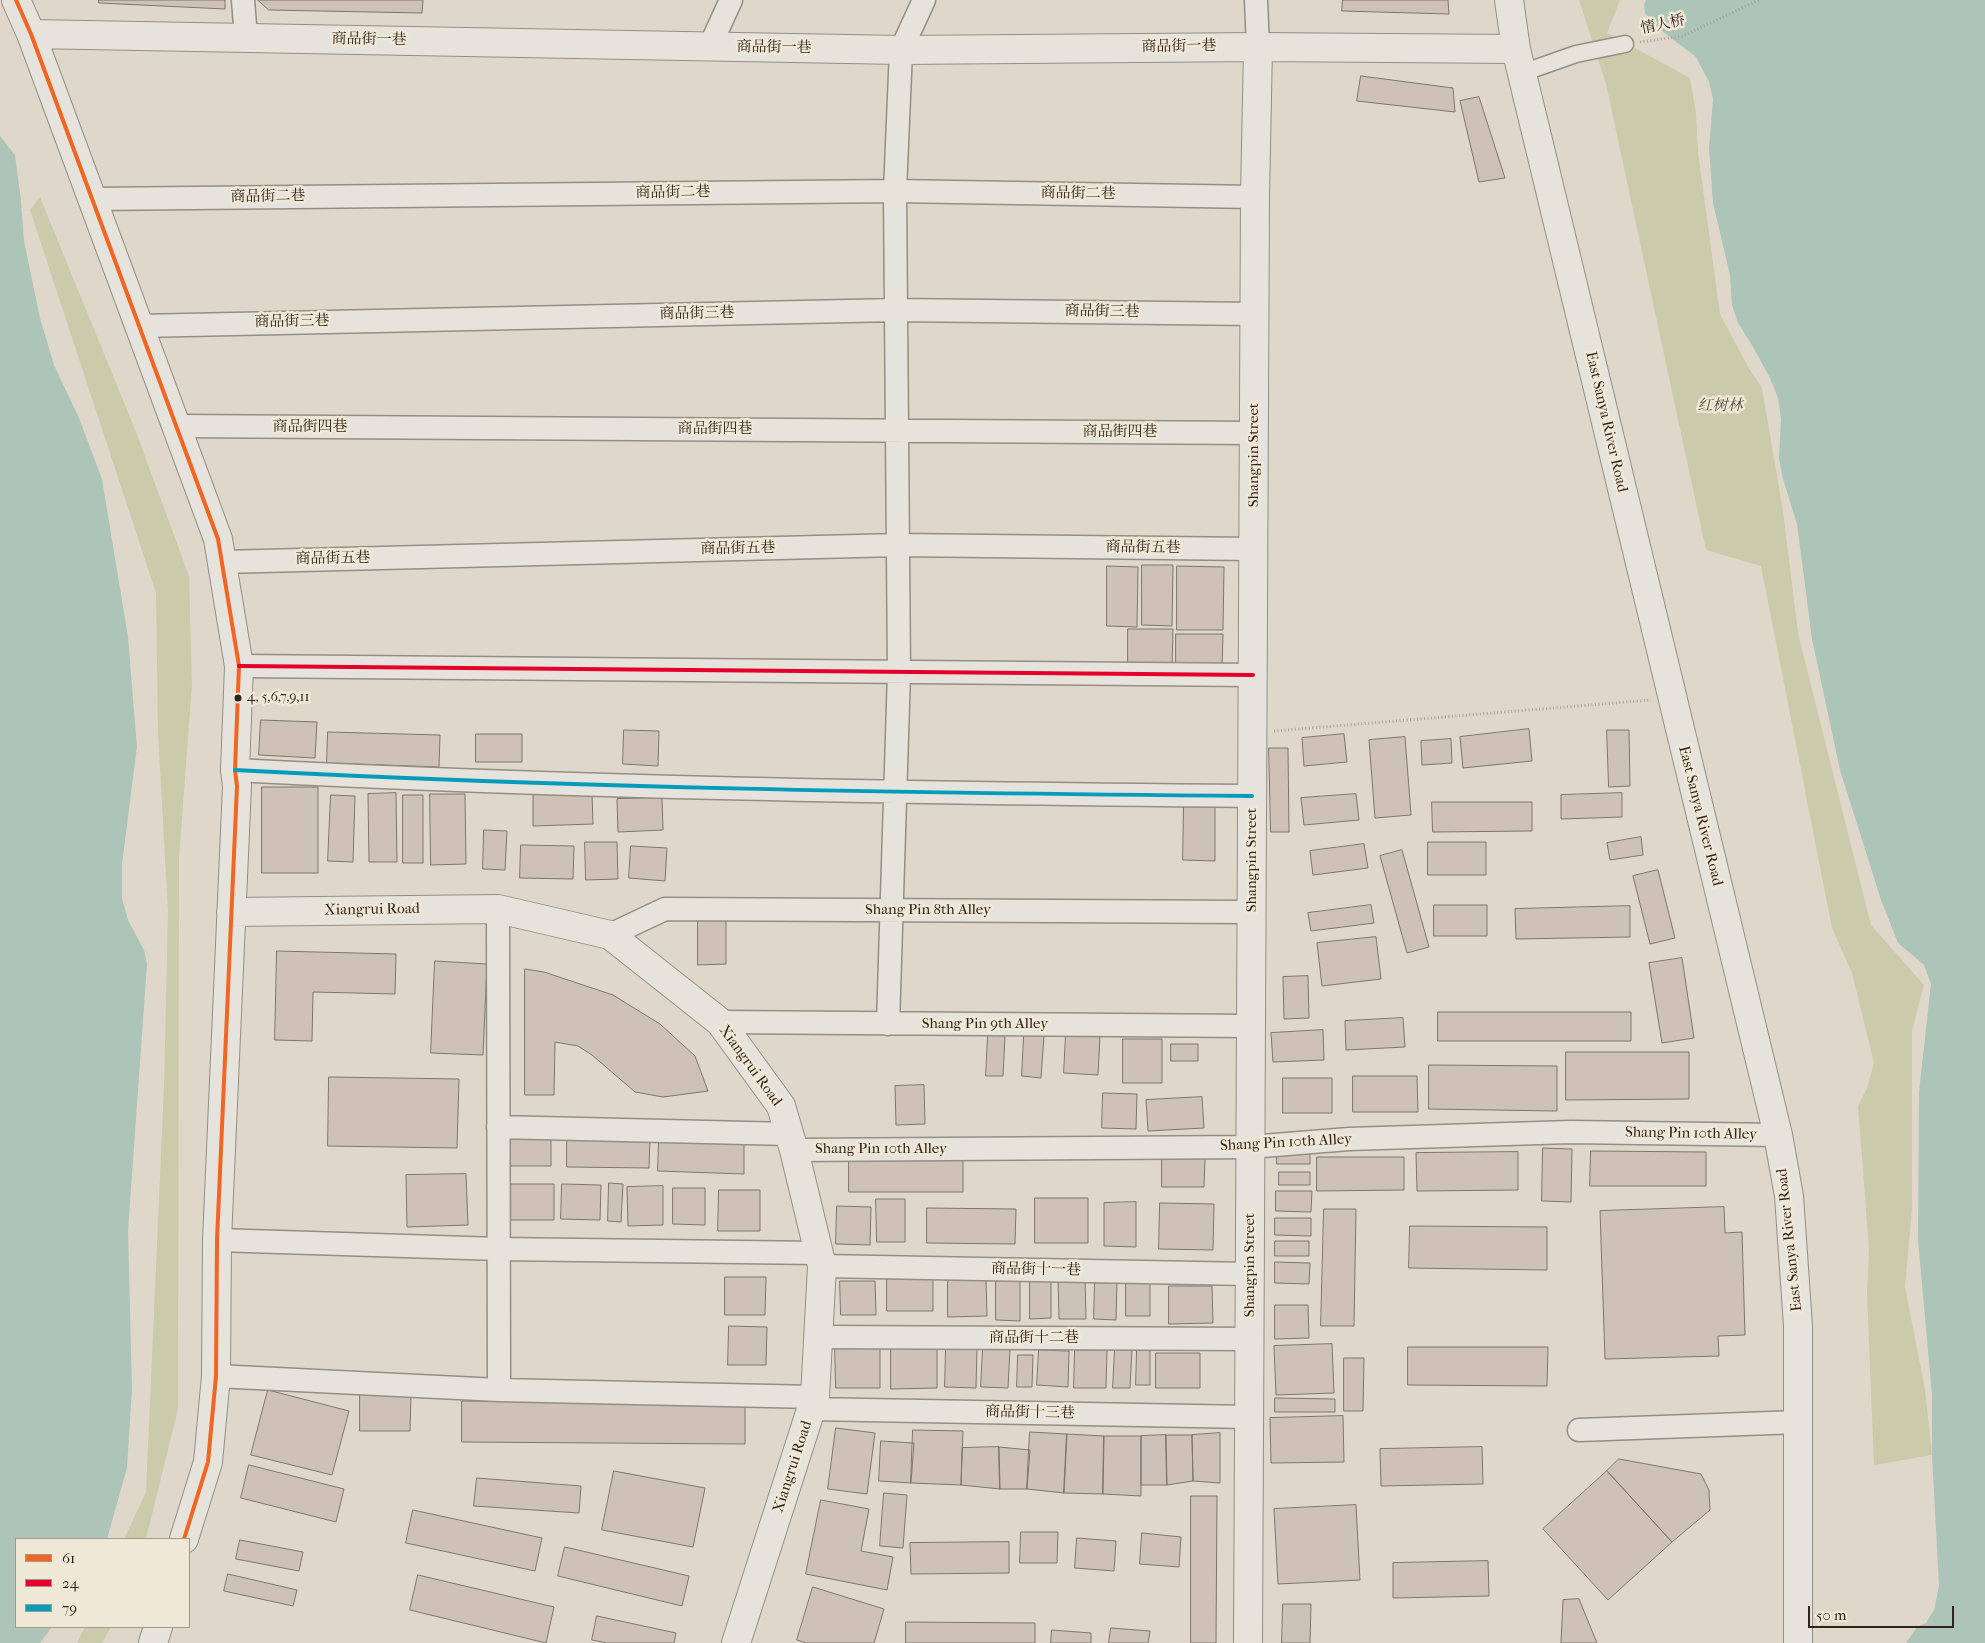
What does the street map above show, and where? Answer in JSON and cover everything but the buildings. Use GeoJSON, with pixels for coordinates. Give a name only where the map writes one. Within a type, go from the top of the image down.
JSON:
{"type":"FeatureCollection","features":[{"type":"Feature","properties":{"kind":"street"},"geometry":{"type":"LineString","coordinates":[[16,0],[31,34],[218,539],[239,666],[235,770],[237,786],[217,1240],[216,1376],[208,1462],[184,1538]]}},
{"type":"Feature","properties":{"kind":"street"},"geometry":{"type":"LineString","coordinates":[[243,0],[246,38]]}},
{"type":"Feature","properties":{"kind":"street"},"geometry":{"type":"LineString","coordinates":[[710,46],[731,0]]}},
{"type":"Feature","properties":{"kind":"street"},"geometry":{"type":"LineString","coordinates":[[888,1024],[899,672],[895,191],[901,50],[924,0]]}},
{"type":"Feature","properties":{"kind":"street"},"geometry":{"type":"LineString","coordinates":[[1256,0],[1258,47]]}},
{"type":"Feature","properties":{"kind":"street","name":"East Sanya River Road"},"geometry":{"type":"LineString","coordinates":[[1509,0],[1519,60],[1778,1135],[1790,1205],[1798,1326],[1800,1422],[1798,1643]]}},
{"type":"Feature","properties":{"kind":"street","name":"商品街一巷"},"geometry":{"type":"LineString","coordinates":[[31,34],[901,50],[1258,47],[1519,60]]}},
{"type":"Feature","properties":{"kind":"street"},"geometry":{"type":"LineString","coordinates":[[1519,60],[1576,54],[1625,44]]}},
{"type":"Feature","properties":{"kind":"street","name":"Shangpin Street"},"geometry":{"type":"LineString","coordinates":[[1248,1643],[1254,314],[1258,47]]}},
{"type":"Feature","properties":{"kind":"street","name":"商品街二巷"},"geometry":{"type":"LineString","coordinates":[[92,199],[895,191],[1255,197]]}},
{"type":"Feature","properties":{"kind":"street","name":"商品街三巷"},"geometry":{"type":"LineString","coordinates":[[139,326],[896,310],[1254,314]]}},
{"type":"Feature","properties":{"kind":"street","name":"商品街四巷"},"geometry":{"type":"LineString","coordinates":[[176,426],[1254,433]]}},
{"type":"Feature","properties":{"kind":"street","name":"商品街五巷"},"geometry":{"type":"LineString","coordinates":[[222,562],[898,546],[1253,549]]}},
{"type":"Feature","properties":{"kind":"street"},"geometry":{"type":"LineString","coordinates":[[239,666],[1252,675]]}},
{"type":"Feature","properties":{"kind":"street"},"geometry":{"type":"LineString","coordinates":[[235,770],[895,793],[1252,796]]}},
{"type":"Feature","properties":{"kind":"street"},"geometry":{"type":"LineString","coordinates":[[498,909],[499,1390]]}},
{"type":"Feature","properties":{"kind":"street","name":"Xiangrui Road"},"geometry":{"type":"LineString","coordinates":[[231,912],[498,909],[610,935],[720,1022],[781,1106],[792,1142],[821,1259],[819,1337],[813,1403],[736,1643]]}},
{"type":"Feature","properties":{"kind":"street","name":"Shang Pin 8th Alley"},"geometry":{"type":"LineString","coordinates":[[610,935],[665,909],[1252,912]]}},
{"type":"Feature","properties":{"kind":"street","name":"Shang Pin 9th Alley"},"geometry":{"type":"LineString","coordinates":[[720,1022],[1251,1026]]}},
{"type":"Feature","properties":{"kind":"street","name":"Shang Pin 10th Alley"},"geometry":{"type":"LineString","coordinates":[[498,1127],[792,1142],[1250,1147],[1349,1139],[1571,1132],[1778,1135]]}},
{"type":"Feature","properties":{"kind":"street","name":"商品街十一巷"},"geometry":{"type":"LineString","coordinates":[[217,1240],[1250,1274]]}},
{"type":"Feature","properties":{"kind":"street","name":"商品街十二巷"},"geometry":{"type":"LineString","coordinates":[[819,1337],[1249,1339]]}},
{"type":"Feature","properties":{"kind":"street","name":"商品街十三巷"},"geometry":{"type":"LineString","coordinates":[[216,1376],[813,1403],[1249,1417]]}},
{"type":"Feature","properties":{"kind":"street"},"geometry":{"type":"LineString","coordinates":[[1579,1430],[1800,1422]]}},
{"type":"Feature","properties":{"kind":"street"},"geometry":{"type":"LineString","coordinates":[[153,1643],[158,1628]]}},
{"type":"Feature","properties":{"kind":"path","name":"情人桥"},"geometry":{"type":"LineString","coordinates":[[1625,44],[1683,36],[1758,0]]}},
{"type":"Feature","properties":{"kind":"path"},"geometry":{"type":"LineString","coordinates":[[1252,733],[1672,698]]}},
{"type":"Feature","properties":{"kind":"green space","name":"红树林"},"geometry":{"type":"Polygon","coordinates":[[[1579,0],[1620,0],[1607,33],[1690,78],[1696,113],[1698,152],[1720,314],[1748,367],[1762,388],[1783,511],[1798,633],[1871,925],[1924,985],[1912,1031],[1912,1209],[1905,1287],[1925,1389],[1932,1455],[1874,1465],[1867,1294],[1869,1249],[1858,1106],[1867,1088],[1874,1063],[1852,973],[1832,928],[1761,566],[1706,550],[1606,84],[1579,0]]]}},
{"type":"Feature","properties":{"kind":"green space"},"geometry":{"type":"Polygon","coordinates":[[[40,197],[136,432],[189,576],[192,685],[179,858],[178,1409],[146,1538],[124,1538],[146,1492],[164,1087],[168,911],[158,733],[156,593],[30,210],[40,197]]]}},
{"type":"Feature","properties":{"kind":"green space"},"geometry":{"type":"Polygon","coordinates":[[[84,1628],[110,1628],[102,1643],[77,1643],[84,1628]]]}},
{"type":"Feature","properties":{"kind":"shaded area"},"geometry":{"type":"Polygon","coordinates":[[[1646,0],[1985,0],[1985,1643],[1906,1643],[1917,1627],[1926,1623],[1934,1610],[1939,1586],[1932,1455],[1932,1395],[1918,1240],[1919,1092],[1931,984],[1924,965],[1898,943],[1881,900],[1840,770],[1812,639],[1797,524],[1779,459],[1781,419],[1778,398],[1770,378],[1738,323],[1732,305],[1730,275],[1713,203],[1709,148],[1713,99],[1709,82],[1696,57],[1658,28],[1645,13],[1644,5],[1646,0]]]}},
{"type":"Feature","properties":{"kind":"shaded area"},"geometry":{"type":"Polygon","coordinates":[[[0,136],[15,155],[24,241],[40,318],[54,365],[79,418],[102,479],[128,637],[137,747],[122,864],[122,898],[128,920],[144,950],[147,964],[128,1231],[132,1389],[127,1468],[107,1538],[15,1538],[15,1628],[51,1628],[40,1643],[0,1643],[0,136]]]}},
{"type":"Feature","properties":{"kind":"transit line","name":"61"},"geometry":{"type":"LineString","coordinates":[[16,0],[31,34],[218,539],[239,666],[235,770],[237,786],[217,1240],[216,1376],[208,1462],[184,1538]]}},
{"type":"Feature","properties":{"kind":"transit line","name":"24"},"geometry":{"type":"LineString","coordinates":[[239,666],[1253,675]]}},
{"type":"Feature","properties":{"kind":"transit line","name":"79"},"geometry":{"type":"LineString","coordinates":[[235,770],[489,781],[744,789],[1252,796]]}},
{"type":"Feature","properties":{"kind":"place","name":"4, 5,6,7,9,11"},"geometry":{"type":"Point","coordinates":[238,698]}}]}
